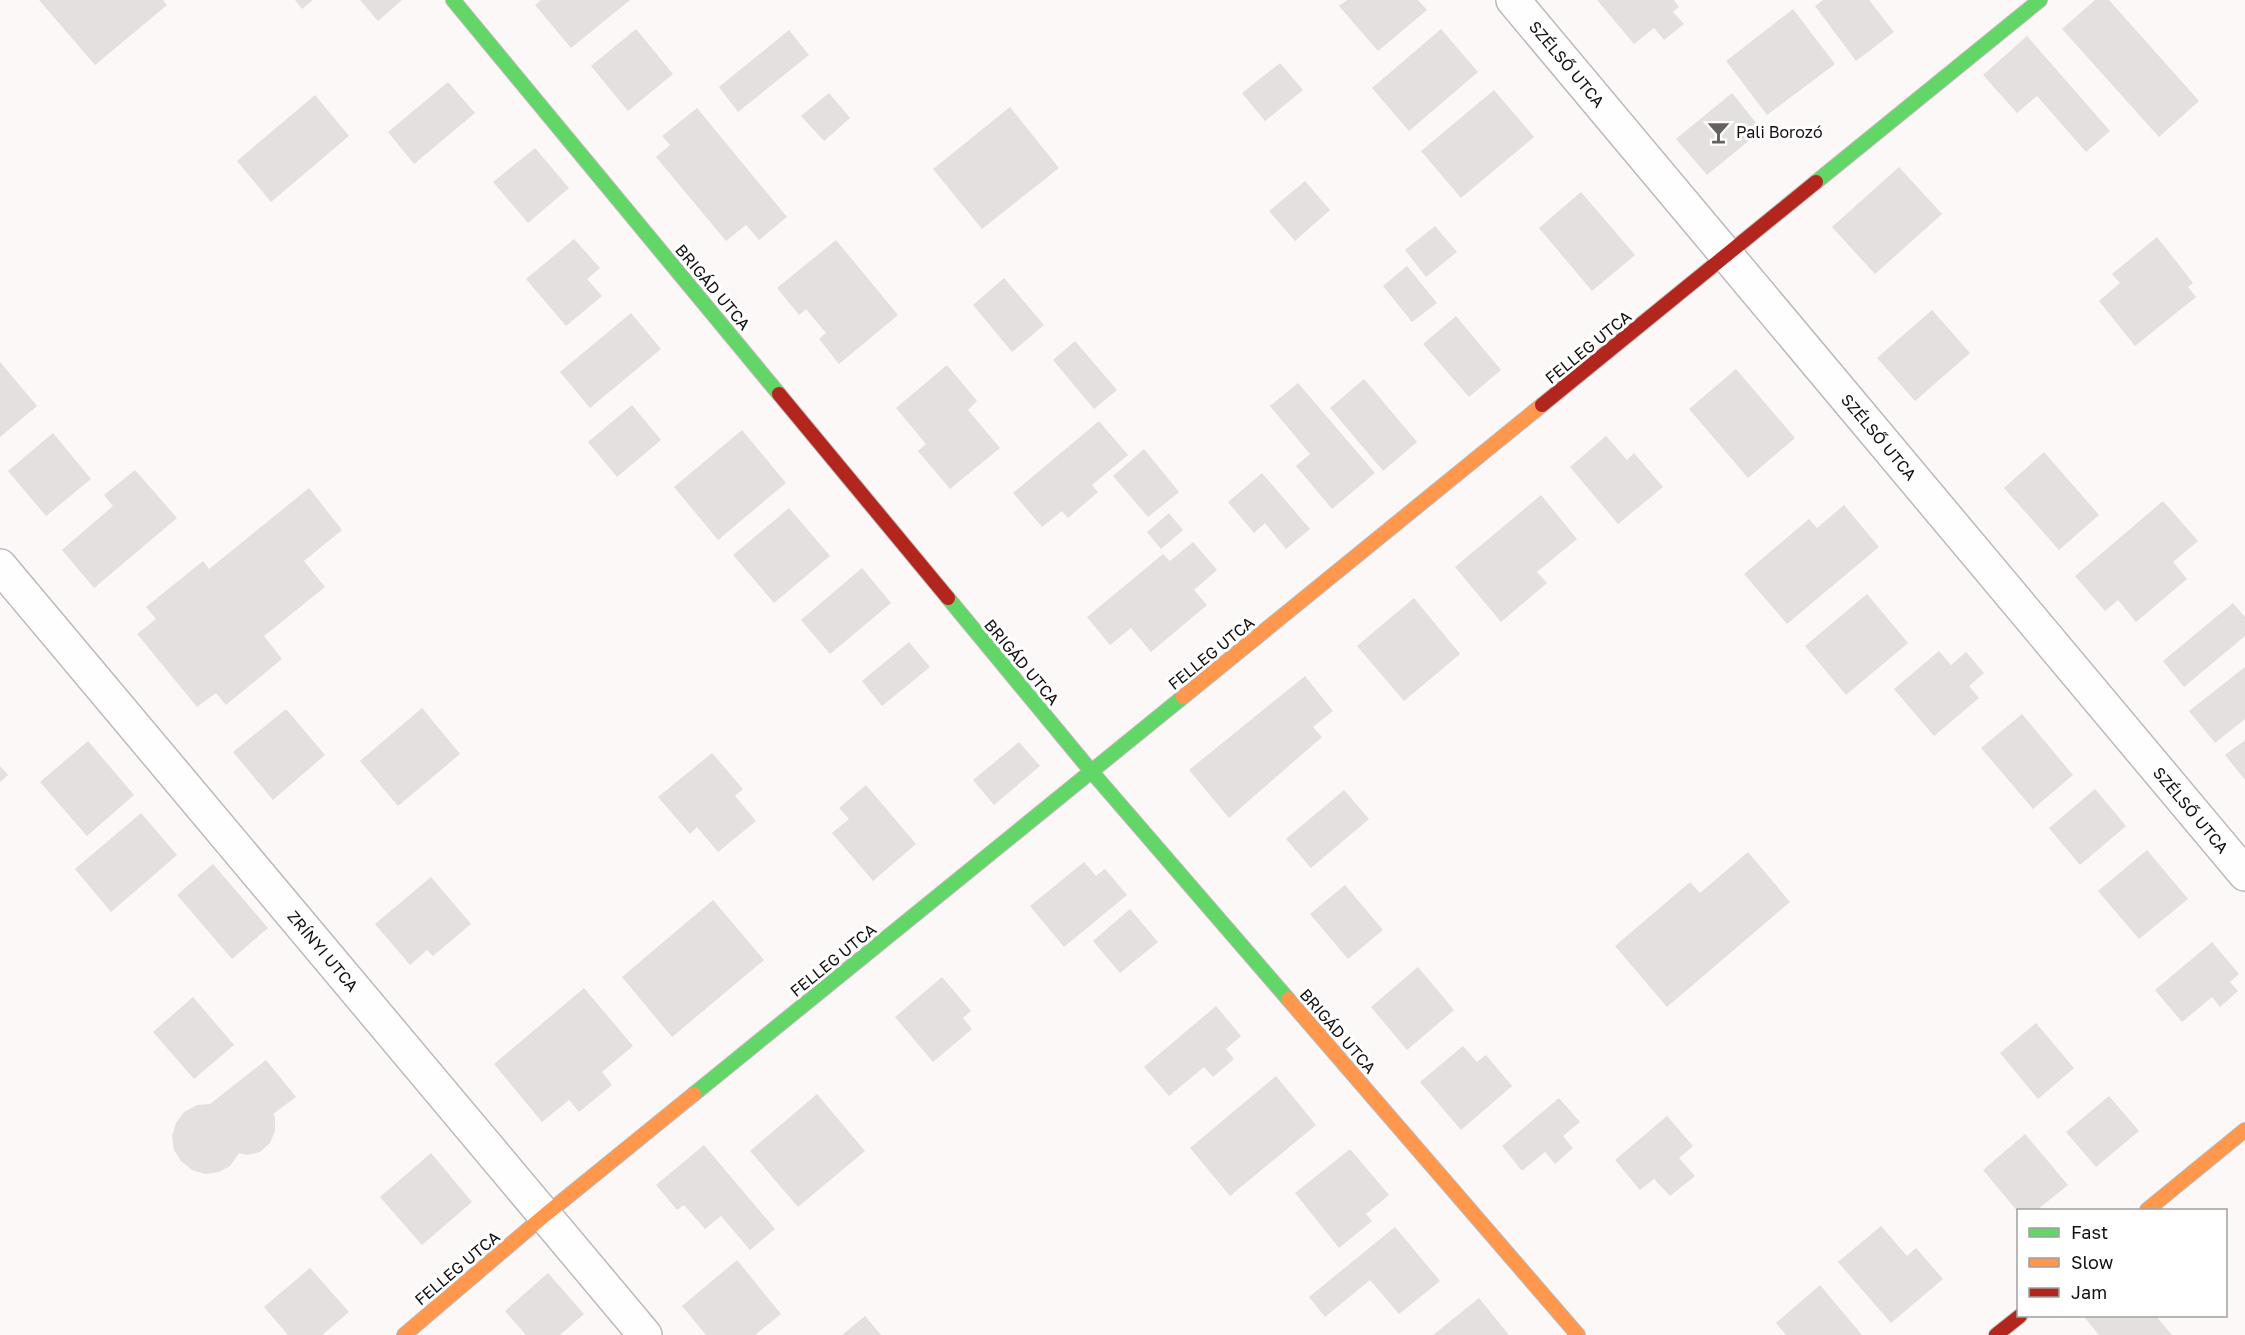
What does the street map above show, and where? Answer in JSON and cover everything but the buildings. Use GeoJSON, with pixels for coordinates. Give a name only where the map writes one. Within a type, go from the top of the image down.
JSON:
{"type":"FeatureCollection","features":[{"type":"Feature","properties":{"kind":"street","name":"BRIGÁD UTCA"},"geometry":{"type":"LineString","coordinates":[[453,0],[1091,771],[1578,1335]]}},
{"type":"Feature","properties":{"kind":"street","name":"SZÉLSŐ UTCA"},"geometry":{"type":"LineString","coordinates":[[1514,0],[2245,874]]}},
{"type":"Feature","properties":{"kind":"street","name":"FELLEG UTCA"},"geometry":{"type":"LineString","coordinates":[[404,1335],[545,1215],[2040,0]]}},
{"type":"Feature","properties":{"kind":"street","name":"ZRÍNYI UTCA"},"geometry":{"type":"LineString","coordinates":[[0,566],[645,1335]]}},
{"type":"Feature","properties":{"kind":"street"},"geometry":{"type":"LineString","coordinates":[[2148,1209],[2245,1130]]}},
{"type":"Feature","properties":{"kind":"street"},"geometry":{"type":"LineString","coordinates":[[1996,1335],[2019,1317]]}},
{"type":"Feature","properties":{"kind":"traffic: fast"},"geometry":{"type":"LineString","coordinates":[[453,0],[779,394]]}},
{"type":"Feature","properties":{"kind":"traffic: fast"},"geometry":{"type":"LineString","coordinates":[[1816,182],[2040,0]]}},
{"type":"Feature","properties":{"kind":"traffic: fast"},"geometry":{"type":"LineString","coordinates":[[948,598],[1091,771],[1288,999]]}},
{"type":"Feature","properties":{"kind":"traffic: fast"},"geometry":{"type":"LineString","coordinates":[[694,1094],[1183,697]]}},
{"type":"Feature","properties":{"kind":"traffic: slow"},"geometry":{"type":"LineString","coordinates":[[1183,697],[1542,405]]}},
{"type":"Feature","properties":{"kind":"traffic: slow"},"geometry":{"type":"LineString","coordinates":[[1288,999],[1578,1335]]}},
{"type":"Feature","properties":{"kind":"traffic: slow"},"geometry":{"type":"LineString","coordinates":[[404,1335],[545,1215],[694,1094]]}},
{"type":"Feature","properties":{"kind":"traffic: slow"},"geometry":{"type":"LineString","coordinates":[[2148,1209],[2245,1130]]}},
{"type":"Feature","properties":{"kind":"traffic: jam"},"geometry":{"type":"LineString","coordinates":[[1542,405],[1816,182]]}},
{"type":"Feature","properties":{"kind":"traffic: jam"},"geometry":{"type":"LineString","coordinates":[[779,394],[948,598]]}},
{"type":"Feature","properties":{"kind":"traffic: jam"},"geometry":{"type":"LineString","coordinates":[[1996,1335],[2019,1317]]}},
{"type":"Feature","properties":{"kind":"place","name":"Pali Borozó"},"geometry":{"type":"Point","coordinates":[1718,132]}}]}
